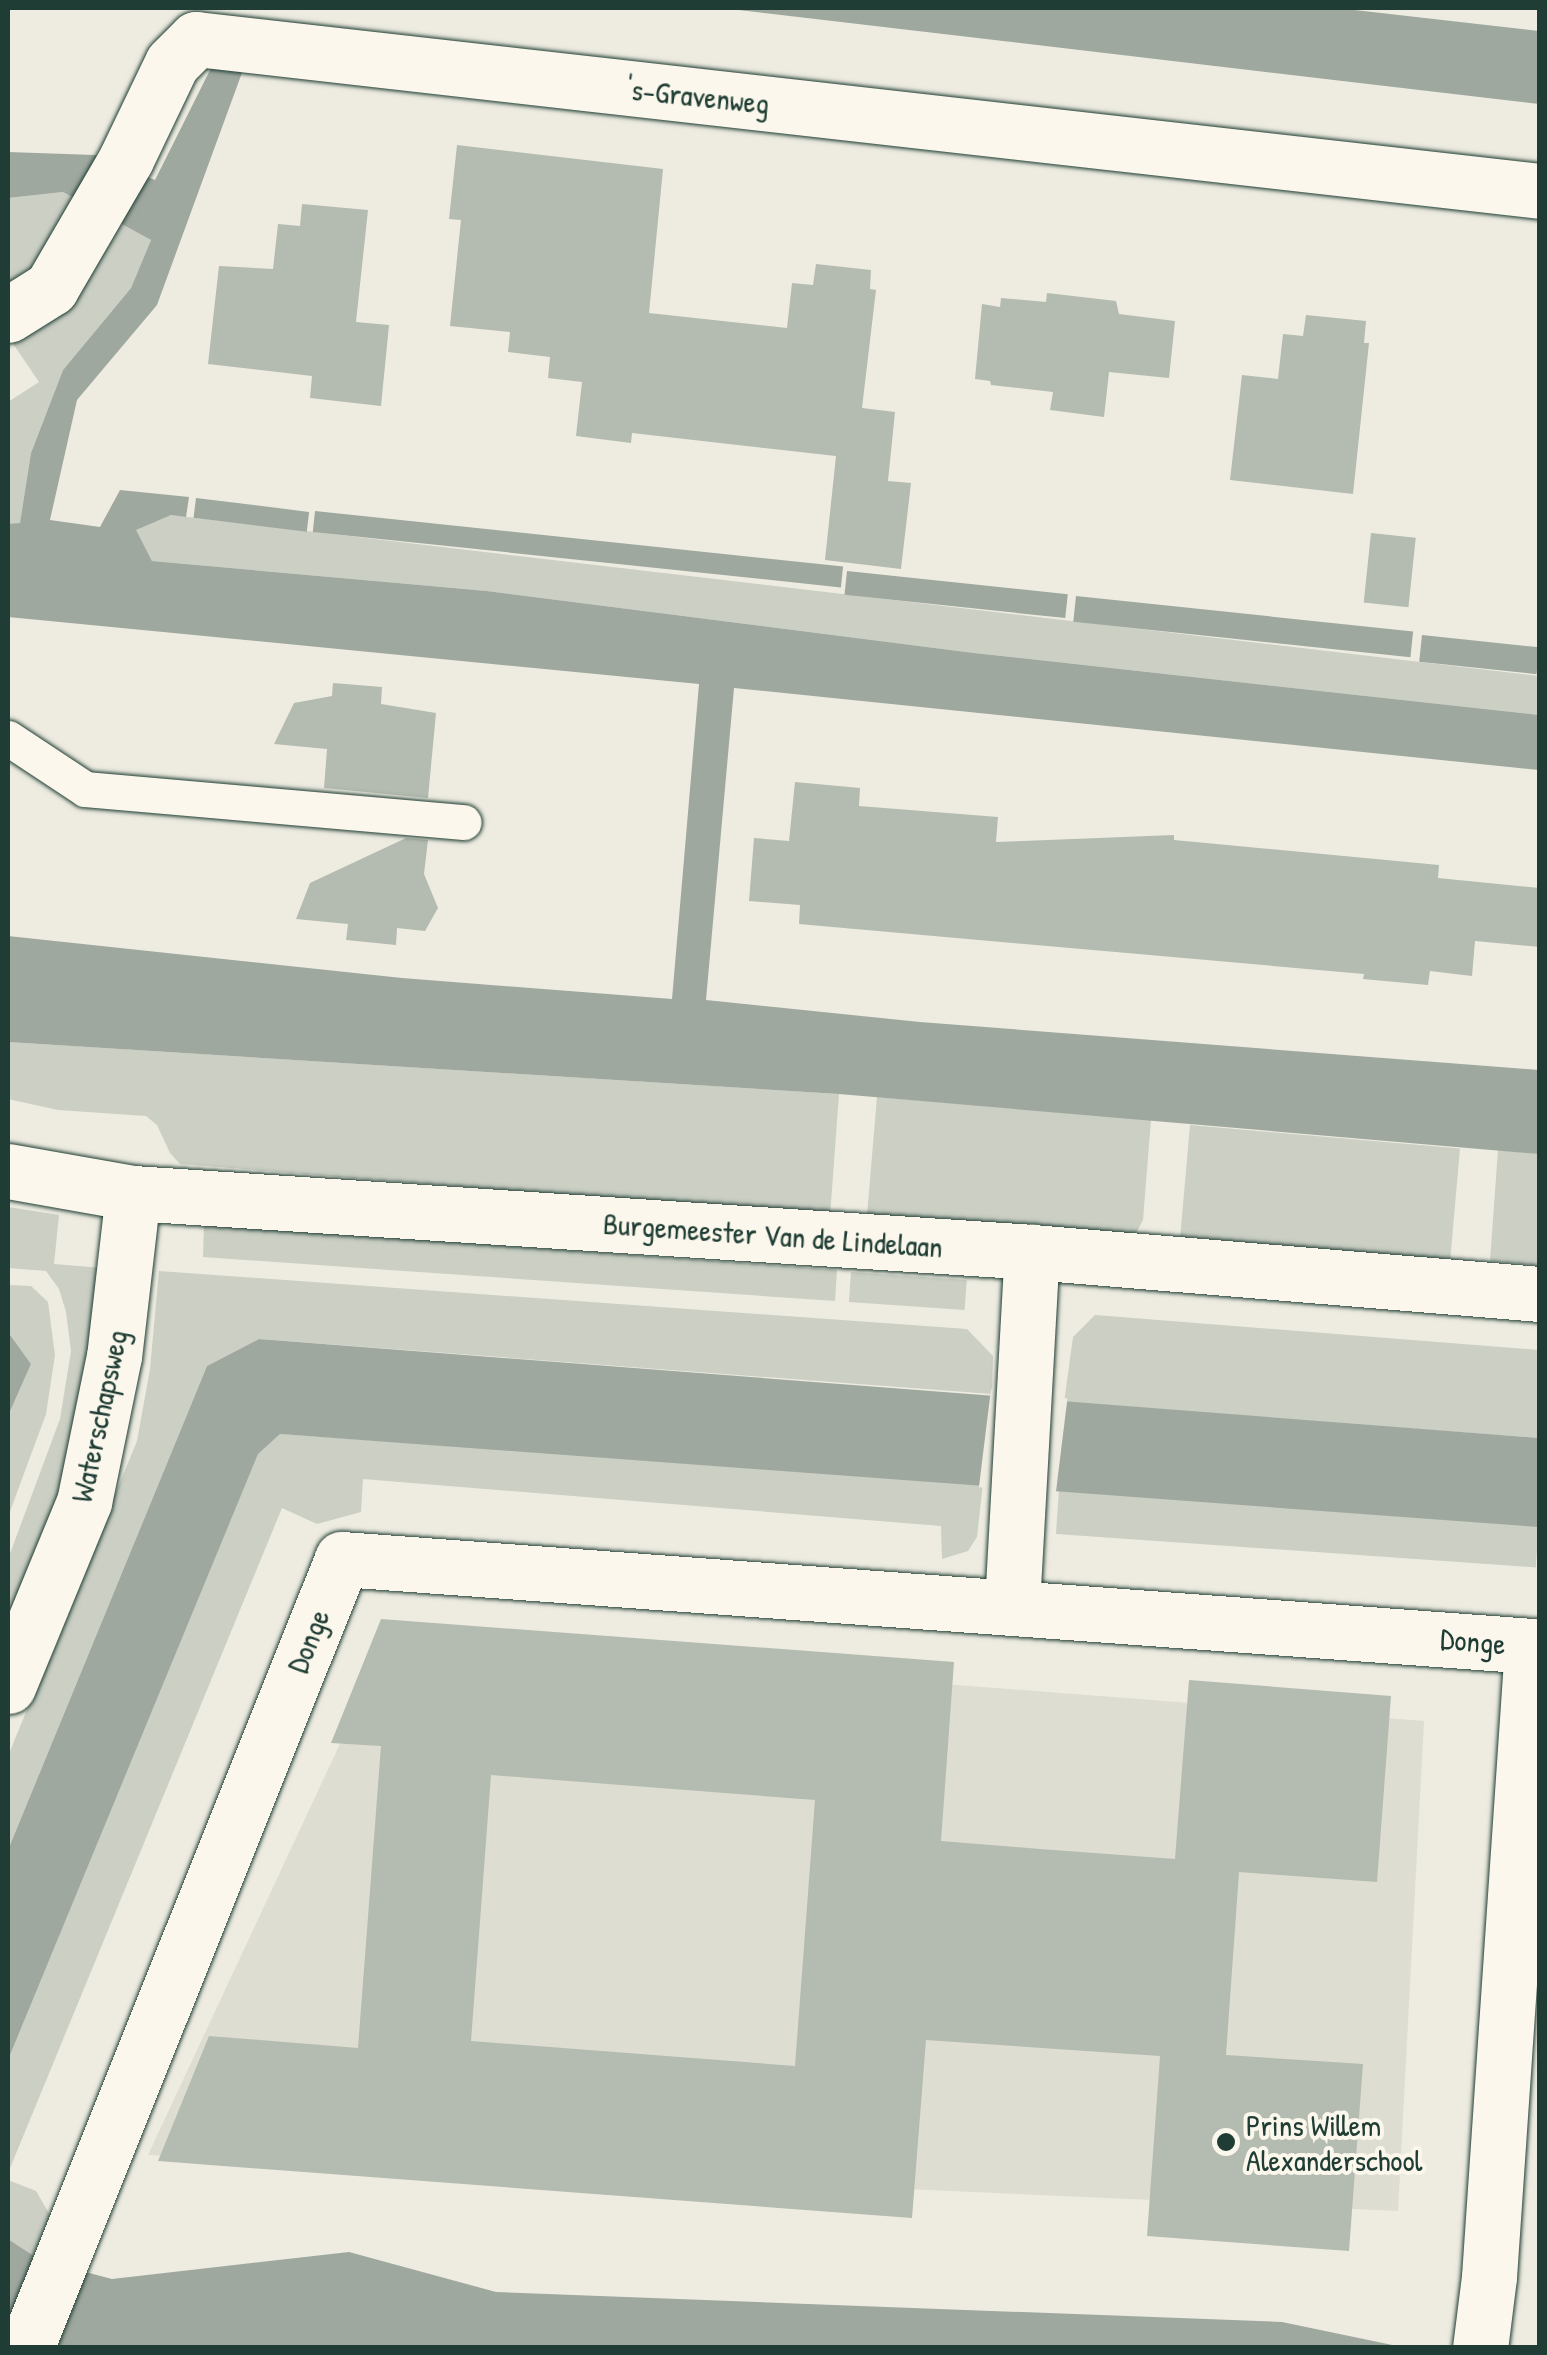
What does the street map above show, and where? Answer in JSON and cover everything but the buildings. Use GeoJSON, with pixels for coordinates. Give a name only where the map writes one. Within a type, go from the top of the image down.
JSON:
{"type":"FeatureCollection","features":[{"type":"Feature","properties":{"kind":"street","name":"'s-Gravenweg"},"geometry":{"type":"LineString","coordinates":[[8,315],[51,288],[126,159],[172,62],[196,39],[1540,190]]}},
{"type":"Feature","properties":{"kind":"street","name":"Burgemeester Van de Lindelaan"},"geometry":{"type":"LineString","coordinates":[[8,1171],[134,1193],[1032,1252],[1540,1294]]}},
{"type":"Feature","properties":{"kind":"street","name":"Waterschapsweg"},"geometry":{"type":"LineString","coordinates":[[8,1686],[84,1502],[114,1356],[134,1193]]}},
{"type":"Feature","properties":{"kind":"street"},"geometry":{"type":"LineString","coordinates":[[1012,1605],[1014,1513],[1027,1374],[1032,1252]]}},
{"type":"Feature","properties":{"kind":"street","name":"Donge"},"geometry":{"type":"LineString","coordinates":[[26,2348],[69,2245],[90,2178],[342,1558],[1532,1646],[1490,2278],[1480,2348]]}},
{"type":"Feature","properties":{"kind":"lane"},"geometry":{"type":"LineString","coordinates":[[8,738],[85,789],[464,822]]}},
{"type":"Feature","properties":{"kind":"shaded area"},"geometry":{"type":"Polygon","coordinates":[[[722,8],[1337,8],[1539,31],[1539,104],[722,8]]]}},
{"type":"Feature","properties":{"kind":"shaded area"},"geometry":{"type":"Polygon","coordinates":[[[211,68],[243,70],[157,305],[77,400],[50,520],[100,527],[120,490],[189,497],[186,517],[171,515],[136,530],[152,561],[487,591],[974,653],[1539,715],[1539,770],[734,688],[706,1000],[920,1022],[1539,1070],[1539,1154],[839,1094],[8,1042],[8,936],[402,978],[672,999],[699,684],[8,617],[8,524],[20,523],[31,453],[63,370],[131,288],[151,240],[63,192],[8,198],[8,152],[95,155],[155,180],[211,68]]]}},
{"type":"Feature","properties":{"kind":"shaded area"},"geometry":{"type":"Polygon","coordinates":[[[63,192],[81,202],[45,261],[8,286],[8,198],[63,192]]]}},
{"type":"Feature","properties":{"kind":"shaded area"},"geometry":{"type":"Polygon","coordinates":[[[118,222],[151,240],[131,288],[63,370],[31,453],[20,524],[8,524],[8,402],[39,382],[12,342],[69,304],[118,222]]]}},
{"type":"Feature","properties":{"kind":"shaded area"},"geometry":{"type":"Polygon","coordinates":[[[196,498],[309,512],[307,532],[194,518],[196,498]]]}},
{"type":"Feature","properties":{"kind":"shaded area"},"geometry":{"type":"Polygon","coordinates":[[[315,511],[843,567],[841,587],[313,532],[315,511]]]}},
{"type":"Feature","properties":{"kind":"shaded area"},"geometry":{"type":"Polygon","coordinates":[[[171,515],[1539,676],[1539,715],[974,653],[487,591],[152,561],[135,530],[141,524],[171,515]]]}},
{"type":"Feature","properties":{"kind":"shaded area"},"geometry":{"type":"Polygon","coordinates":[[[847,571],[1068,594],[1065,618],[844,595],[847,571]]]}},
{"type":"Feature","properties":{"kind":"shaded area"},"geometry":{"type":"Polygon","coordinates":[[[1076,596],[1413,631],[1410,657],[1073,622],[1076,596]]]}},
{"type":"Feature","properties":{"kind":"shaded area"},"geometry":{"type":"Polygon","coordinates":[[[1422,635],[1539,647],[1537,674],[1419,662],[1422,635]]]}},
{"type":"Feature","properties":{"kind":"shaded area"},"geometry":{"type":"Polygon","coordinates":[[[8,1042],[839,1094],[830,1216],[180,1164],[170,1153],[157,1125],[146,1116],[58,1110],[8,1099],[8,1042]]]}},
{"type":"Feature","properties":{"kind":"shaded area"},"geometry":{"type":"Polygon","coordinates":[[[877,1097],[1151,1120],[1143,1220],[1135,1235],[867,1215],[877,1097]]]}},
{"type":"Feature","properties":{"kind":"shaded area"},"geometry":{"type":"Polygon","coordinates":[[[1190,1125],[1460,1149],[1450,1260],[1180,1237],[1190,1125]]]}},
{"type":"Feature","properties":{"kind":"shaded area"},"geometry":{"type":"Polygon","coordinates":[[[1498,1150],[1539,1154],[1539,1265],[1490,1261],[1498,1150]]]}},
{"type":"Feature","properties":{"kind":"shaded area"},"geometry":{"type":"Polygon","coordinates":[[[8,1207],[59,1215],[54,1264],[103,1268],[67,1474],[8,1617],[8,1559],[60,1419],[71,1351],[59,1289],[46,1271],[8,1268],[8,1207]]]}},
{"type":"Feature","properties":{"kind":"shaded area"},"geometry":{"type":"Polygon","coordinates":[[[204,1226],[837,1270],[835,1301],[203,1257],[204,1226]]]}},
{"type":"Feature","properties":{"kind":"shaded area"},"geometry":{"type":"Polygon","coordinates":[[[159,1271],[967,1329],[993,1356],[992,1394],[259,1339],[207,1366],[8,1850],[8,1756],[137,1441],[150,1369],[159,1271]]]}},
{"type":"Feature","properties":{"kind":"shaded area"},"geometry":{"type":"Polygon","coordinates":[[[851,1272],[967,1280],[965,1310],[849,1302],[851,1272]]]}},
{"type":"Feature","properties":{"kind":"shaded area"},"geometry":{"type":"Polygon","coordinates":[[[8,1285],[31,1286],[48,1302],[55,1355],[46,1414],[8,1517],[8,1416],[31,1364],[8,1332],[8,1285]]]}},
{"type":"Feature","properties":{"kind":"shaded area"},"geometry":{"type":"Polygon","coordinates":[[[1095,1315],[1539,1350],[1539,1438],[1064,1403],[1073,1337],[1095,1315]]]}},
{"type":"Feature","properties":{"kind":"shaded area"},"geometry":{"type":"Polygon","coordinates":[[[8,1332],[31,1364],[8,1416],[8,1332]]]}},
{"type":"Feature","properties":{"kind":"shaded area"},"geometry":{"type":"Polygon","coordinates":[[[259,1339],[1539,1438],[1539,1527],[280,1434],[258,1454],[8,2060],[8,1850],[207,1366],[259,1339]]]}},
{"type":"Feature","properties":{"kind":"shaded area"},"geometry":{"type":"Polygon","coordinates":[[[280,1434],[983,1483],[977,1537],[968,1551],[942,1559],[941,1526],[363,1479],[361,1512],[317,1524],[282,1508],[8,2173],[8,2060],[258,1453],[280,1434]]]}},
{"type":"Feature","properties":{"kind":"shaded area"},"geometry":{"type":"Polygon","coordinates":[[[1059,1490],[1539,1524],[1536,1567],[1056,1534],[1059,1490]]]}},
{"type":"Feature","properties":{"kind":"shaded area"},"geometry":{"type":"Polygon","coordinates":[[[388,1641],[1424,1721],[1398,2211],[148,2155],[388,1641]]]}},
{"type":"Feature","properties":{"kind":"shaded area"},"geometry":{"type":"Polygon","coordinates":[[[8,2180],[36,2191],[54,2222],[40,2260],[8,2239],[8,2180]]]}},
{"type":"Feature","properties":{"kind":"shaded area"},"geometry":{"type":"Polygon","coordinates":[[[8,2239],[40,2260],[112,2279],[349,2252],[496,2292],[1282,2322],[1402,2347],[30,2347],[8,2342],[8,2239]]]}},
{"type":"Feature","properties":{"kind":"pier"},"geometry":{"type":"Polygon","coordinates":[[[991,1389],[1067,1398],[1055,1497],[979,1487],[991,1389]]]}},
{"type":"Feature","properties":{"kind":"place","name":"Prins Willem Alexanderschool"},"geometry":{"type":"Point","coordinates":[1226,2142]}}]}
